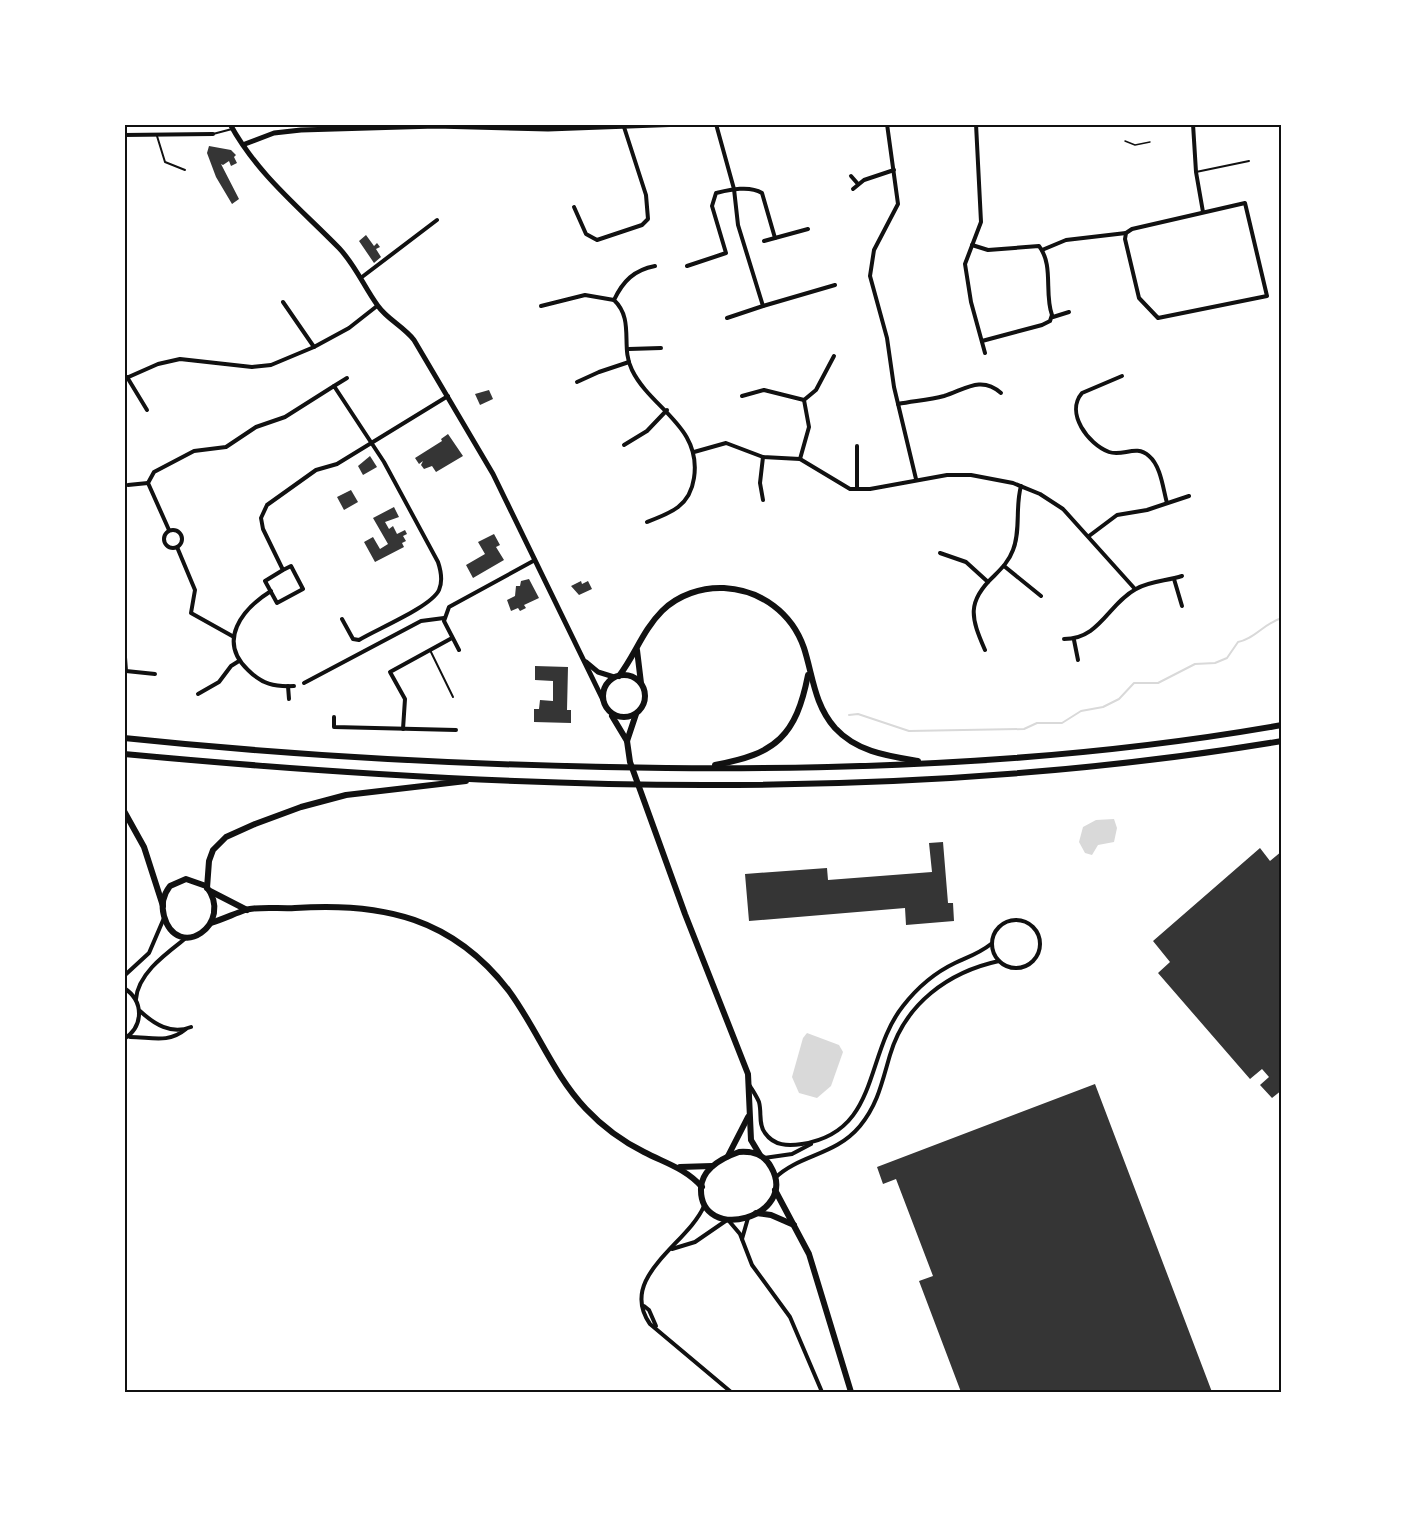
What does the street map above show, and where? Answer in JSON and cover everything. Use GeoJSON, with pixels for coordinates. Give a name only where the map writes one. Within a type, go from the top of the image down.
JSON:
{"type":"FeatureCollection","features":[{"type":"Feature","properties":{"kind":"main road"},"geometry":{"type":"LineString","coordinates":[[245,144],[286,131],[409,126],[548,129],[682,124]]}},
{"type":"Feature","properties":{"kind":"main road"},"geometry":{"type":"LineString","coordinates":[[231,127],[245,144],[260,170],[339,249],[362,277],[377,306],[403,326],[414,340],[488,465],[603,700],[627,741],[630,762],[637,782],[749,1084],[751,1140],[771,1167],[776,1190],[803,1240],[817,1276],[851,1392]]}},
{"type":"Feature","properties":{"kind":"main road"},"geometry":{"type":"LineString","coordinates":[[603,700],[604,689],[637,650],[651,622],[673,602],[698,591],[732,588],[759,597],[788,619],[803,647],[809,673],[823,712],[845,738],[878,753],[931,763]]}},
{"type":"Feature","properties":{"kind":"main road"},"geometry":{"type":"LineString","coordinates":[[627,741],[636,714],[645,699],[637,650]]}},
{"type":"Feature","properties":{"kind":"main road"},"geometry":{"type":"LineString","coordinates":[[583,658],[595,670],[616,677],[633,677],[641,683]]}},
{"type":"Feature","properties":{"kind":"main road"},"geometry":{"type":"LineString","coordinates":[[697,768],[740,760],[776,744],[796,718],[809,673]]}},
{"type":"Feature","properties":{"kind":"main road"},"geometry":{"type":"LineString","coordinates":[[611,714],[623,718],[636,714]]}},
{"type":"Feature","properties":{"kind":"main road"},"geometry":{"type":"LineString","coordinates":[[124,738],[370,759],[595,767],[697,768],[931,763],[1038,757],[1140,747],[1281,725]]}},
{"type":"Feature","properties":{"kind":"main road"},"geometry":{"type":"LineString","coordinates":[[124,754],[282,769],[476,780],[606,783],[814,782],[1010,774],[1101,766],[1281,741]]}},
{"type":"Feature","properties":{"kind":"main road"},"geometry":{"type":"LineString","coordinates":[[211,923],[214,905],[208,889],[209,861],[213,850],[226,837],[301,807],[346,795],[438,787],[476,780]]}},
{"type":"Feature","properties":{"kind":"main road"},"geometry":{"type":"LineString","coordinates":[[124,811],[144,847],[163,906],[164,918],[174,933],[187,938],[202,933],[211,923],[247,910],[344,905],[373,908],[411,917],[450,937],[477,957],[508,990],[563,1081],[588,1111],[624,1141],[679,1167],[702,1186]]}},
{"type":"Feature","properties":{"kind":"main road"},"geometry":{"type":"LineString","coordinates":[[163,906],[166,890],[177,881],[194,880],[247,910]]}},
{"type":"Feature","properties":{"kind":"main road"},"geometry":{"type":"LineString","coordinates":[[727,1156],[751,1110]]}},
{"type":"Feature","properties":{"kind":"main road"},"geometry":{"type":"LineString","coordinates":[[762,1157],[747,1151],[727,1156],[712,1166],[707,1171],[702,1186],[705,1203],[712,1212],[728,1221],[749,1217],[767,1206],[776,1190]]}},
{"type":"Feature","properties":{"kind":"main road"},"geometry":{"type":"LineString","coordinates":[[679,1167],[712,1166]]}},
{"type":"Feature","properties":{"kind":"main road"},"geometry":{"type":"LineString","coordinates":[[756,1213],[771,1215],[794,1225]]}},
{"type":"Feature","properties":{"kind":"street"},"geometry":{"type":"LineString","coordinates":[[716,124],[734,189],[738,225],[763,306]]}},
{"type":"Feature","properties":{"kind":"street"},"geometry":{"type":"LineString","coordinates":[[887,124],[898,204],[874,250],[870,271],[887,338],[898,404],[916,480]]}},
{"type":"Feature","properties":{"kind":"street"},"geometry":{"type":"LineString","coordinates":[[976,124],[981,222],[965,264],[971,302],[985,353]]}},
{"type":"Feature","properties":{"kind":"street"},"geometry":{"type":"LineString","coordinates":[[1193,124],[1196,172],[1203,212]]}},
{"type":"Feature","properties":{"kind":"street"},"geometry":{"type":"LineString","coordinates":[[574,207],[586,234],[597,240],[633,228],[648,219],[646,195],[624,127]]}},
{"type":"Feature","properties":{"kind":"street"},"geometry":{"type":"LineString","coordinates":[[124,135],[213,134]]}},
{"type":"Feature","properties":{"kind":"street"},"geometry":{"type":"LineString","coordinates":[[853,189],[858,184],[894,170]]}},
{"type":"Feature","properties":{"kind":"street"},"geometry":{"type":"LineString","coordinates":[[851,176],[858,184]]}},
{"type":"Feature","properties":{"kind":"street"},"geometry":{"type":"LineString","coordinates":[[687,266],[726,253],[712,200],[716,193],[734,189],[754,189],[762,193],[775,238]]}},
{"type":"Feature","properties":{"kind":"street"},"geometry":{"type":"LineString","coordinates":[[1042,250],[1060,242],[1126,233],[1132,229],[1245,203],[1267,296],[1158,318],[1138,298],[1125,239],[1126,233]]}},
{"type":"Feature","properties":{"kind":"street"},"geometry":{"type":"LineString","coordinates":[[362,277],[437,220]]}},
{"type":"Feature","properties":{"kind":"street"},"geometry":{"type":"LineString","coordinates":[[764,241],[808,230]]}},
{"type":"Feature","properties":{"kind":"street"},"geometry":{"type":"LineString","coordinates":[[972,245],[988,250],[1034,245],[1042,250],[1053,317]]}},
{"type":"Feature","properties":{"kind":"street"},"geometry":{"type":"LineString","coordinates":[[614,300],[623,284],[633,274],[655,266]]}},
{"type":"Feature","properties":{"kind":"street"},"geometry":{"type":"LineString","coordinates":[[727,318],[835,285]]}},
{"type":"Feature","properties":{"kind":"street"},"geometry":{"type":"LineString","coordinates":[[541,306],[585,294],[614,300],[625,315],[629,362],[642,386],[668,410],[685,432],[694,452],[693,483],[684,503],[672,513],[647,522]]}},
{"type":"Feature","properties":{"kind":"street"},"geometry":{"type":"LineString","coordinates":[[283,302],[314,346]]}},
{"type":"Feature","properties":{"kind":"street"},"geometry":{"type":"LineString","coordinates":[[147,410],[126,378],[158,364],[180,359],[252,367],[271,365],[349,328],[377,306]]}},
{"type":"Feature","properties":{"kind":"street"},"geometry":{"type":"LineString","coordinates":[[982,341],[1042,325],[1053,317],[1069,312]]}},
{"type":"Feature","properties":{"kind":"street"},"geometry":{"type":"LineString","coordinates":[[629,349],[661,348]]}},
{"type":"Feature","properties":{"kind":"street"},"geometry":{"type":"LineString","coordinates":[[804,400],[816,390],[834,356]]}},
{"type":"Feature","properties":{"kind":"street"},"geometry":{"type":"LineString","coordinates":[[577,382],[629,362]]}},
{"type":"Feature","properties":{"kind":"street"},"geometry":{"type":"LineString","coordinates":[[1122,376],[1082,393],[1075,407],[1076,417],[1104,450],[1113,453],[1136,450],[1149,456],[1156,464],[1167,503]]}},
{"type":"Feature","properties":{"kind":"street"},"geometry":{"type":"LineString","coordinates":[[148,483],[154,472],[202,448],[226,447],[253,428],[285,417],[347,378]]}},
{"type":"Feature","properties":{"kind":"street"},"geometry":{"type":"LineString","coordinates":[[898,404],[945,396],[970,385],[987,385],[1001,393]]}},
{"type":"Feature","properties":{"kind":"street"},"geometry":{"type":"LineString","coordinates":[[334,386],[384,462],[438,562],[441,575],[440,587],[432,599],[357,640],[353,639],[342,619]]}},
{"type":"Feature","properties":{"kind":"street"},"geometry":{"type":"LineString","coordinates":[[742,396],[764,390],[804,400]]}},
{"type":"Feature","properties":{"kind":"street"},"geometry":{"type":"LineString","coordinates":[[283,570],[263,529],[261,518],[267,505],[316,470],[337,464],[448,396]]}},
{"type":"Feature","properties":{"kind":"street"},"geometry":{"type":"LineString","coordinates":[[800,459],[809,427],[804,400]]}},
{"type":"Feature","properties":{"kind":"street"},"geometry":{"type":"LineString","coordinates":[[624,445],[641,435],[668,410]]}},
{"type":"Feature","properties":{"kind":"street"},"geometry":{"type":"LineString","coordinates":[[694,452],[726,443],[763,457],[800,459],[843,487],[857,489],[960,475],[1021,486],[1050,499],[1089,536],[1135,589]]}},
{"type":"Feature","properties":{"kind":"street"},"geometry":{"type":"LineString","coordinates":[[857,446],[857,489]]}},
{"type":"Feature","properties":{"kind":"street"},"geometry":{"type":"LineString","coordinates":[[763,457],[760,483],[763,500]]}},
{"type":"Feature","properties":{"kind":"street"},"geometry":{"type":"LineString","coordinates":[[128,485],[148,483]]}},
{"type":"Feature","properties":{"kind":"street"},"geometry":{"type":"LineString","coordinates":[[148,483],[169,530]]}},
{"type":"Feature","properties":{"kind":"street"},"geometry":{"type":"LineString","coordinates":[[985,650],[973,624],[973,611],[977,597],[1004,566],[1016,543],[1017,504],[1021,486]]}},
{"type":"Feature","properties":{"kind":"street"},"geometry":{"type":"LineString","coordinates":[[1089,536],[1117,515],[1190,496]]}},
{"type":"Feature","properties":{"kind":"street"},"geometry":{"type":"LineString","coordinates":[[169,530],[177,530],[182,536],[181,543],[177,547],[169,547],[164,542],[165,534],[169,530]]}},
{"type":"Feature","properties":{"kind":"street"},"geometry":{"type":"LineString","coordinates":[[177,547],[195,590],[191,613],[234,637]]}},
{"type":"Feature","properties":{"kind":"street"},"geometry":{"type":"LineString","coordinates":[[940,553],[966,562],[988,582]]}},
{"type":"Feature","properties":{"kind":"street"},"geometry":{"type":"LineString","coordinates":[[444,618],[452,605],[535,560]]}},
{"type":"Feature","properties":{"kind":"street"},"geometry":{"type":"LineString","coordinates":[[291,566],[303,590],[277,603],[265,581],[283,570],[291,566]]}},
{"type":"Feature","properties":{"kind":"street"},"geometry":{"type":"LineString","coordinates":[[1004,566],[1041,596]]}},
{"type":"Feature","properties":{"kind":"street"},"geometry":{"type":"LineString","coordinates":[[1064,639],[1074,639],[1099,626],[1135,589],[1182,576]]}},
{"type":"Feature","properties":{"kind":"street"},"geometry":{"type":"LineString","coordinates":[[1174,579],[1182,606]]}},
{"type":"Feature","properties":{"kind":"street"},"geometry":{"type":"LineString","coordinates":[[271,591],[249,605],[234,637],[234,649],[238,661],[261,682],[294,686]]}},
{"type":"Feature","properties":{"kind":"street"},"geometry":{"type":"LineString","coordinates":[[444,618],[459,650]]}},
{"type":"Feature","properties":{"kind":"street"},"geometry":{"type":"LineString","coordinates":[[304,683],[421,621],[444,618]]}},
{"type":"Feature","properties":{"kind":"street"},"geometry":{"type":"LineString","coordinates":[[403,729],[405,699],[390,672],[452,638]]}},
{"type":"Feature","properties":{"kind":"street"},"geometry":{"type":"LineString","coordinates":[[1074,639],[1078,660]]}},
{"type":"Feature","properties":{"kind":"street"},"geometry":{"type":"LineString","coordinates":[[124,644],[125,671],[155,675]]}},
{"type":"Feature","properties":{"kind":"street"},"geometry":{"type":"LineString","coordinates":[[198,694],[219,682],[231,666],[238,661]]}},
{"type":"Feature","properties":{"kind":"street"},"geometry":{"type":"LineString","coordinates":[[288,686],[289,699]]}},
{"type":"Feature","properties":{"kind":"street"},"geometry":{"type":"LineString","coordinates":[[334,717],[334,727],[456,730]]}},
{"type":"Feature","properties":{"kind":"street"},"geometry":{"type":"LineString","coordinates":[[124,976],[149,952],[164,918]]}},
{"type":"Feature","properties":{"kind":"street"},"geometry":{"type":"LineString","coordinates":[[775,1178],[790,1166],[835,1148],[859,1128],[879,1095],[899,1032],[924,999],[962,972],[999,962],[1012,968],[1030,964],[1040,951],[1038,934],[1027,922],[1010,920],[995,932],[992,944],[999,962]]}},
{"type":"Feature","properties":{"kind":"street"},"geometry":{"type":"LineString","coordinates":[[136,999],[144,978],[163,957],[187,938]]}},
{"type":"Feature","properties":{"kind":"street"},"geometry":{"type":"LineString","coordinates":[[762,1157],[792,1154],[838,1130],[860,1107],[867,1094],[887,1031],[916,990],[944,969],[992,944]]}},
{"type":"Feature","properties":{"kind":"street"},"geometry":{"type":"LineString","coordinates":[[124,988],[136,999],[139,1011],[138,1022],[126,1038]]}},
{"type":"Feature","properties":{"kind":"street"},"geometry":{"type":"LineString","coordinates":[[126,1038],[165,1040],[178,1036],[188,1028],[173,1030],[157,1025],[139,1011]]}},
{"type":"Feature","properties":{"kind":"street"},"geometry":{"type":"LineString","coordinates":[[749,1084],[758,1101],[762,1129],[769,1138],[786,1146],[814,1142]]}},
{"type":"Feature","properties":{"kind":"street"},"geometry":{"type":"LineString","coordinates":[[705,1203],[695,1223],[648,1274],[642,1290],[644,1306],[649,1310],[656,1327],[730,1392]]}},
{"type":"Feature","properties":{"kind":"street"},"geometry":{"type":"LineString","coordinates":[[742,1240],[749,1217]]}},
{"type":"Feature","properties":{"kind":"street"},"geometry":{"type":"LineString","coordinates":[[671,1249],[695,1242],[728,1221],[742,1240],[752,1265],[780,1301],[795,1326],[822,1392]]}},
{"type":"Feature","properties":{"kind":"lane"},"geometry":{"type":"LineString","coordinates":[[213,134],[231,127]]}},
{"type":"Feature","properties":{"kind":"lane"},"geometry":{"type":"LineString","coordinates":[[157,136],[165,162],[185,170]]}},
{"type":"Feature","properties":{"kind":"lane"},"geometry":{"type":"LineString","coordinates":[[1196,172],[1249,161]]}},
{"type":"Feature","properties":{"kind":"lane"},"geometry":{"type":"LineString","coordinates":[[430,650],[453,697]]}},
{"type":"Feature","properties":{"kind":"path"},"geometry":{"type":"LineString","coordinates":[[1125,141],[1135,145],[1150,142]]}},
{"type":"Feature","properties":{"kind":"shaded area"},"geometry":{"type":"Polygon","coordinates":[[[1114,819],[1117,828],[1114,842],[1098,845],[1092,855],[1085,853],[1079,842],[1083,827],[1096,820],[1114,819]]]}},
{"type":"Feature","properties":{"kind":"shaded area"},"geometry":{"type":"Polygon","coordinates":[[[807,1033],[839,1045],[843,1052],[831,1086],[817,1098],[799,1093],[792,1077],[803,1038],[807,1033]]]}},
{"type":"Feature","properties":{"kind":"building"},"geometry":{"type":"Polygon","coordinates":[[[209,146],[231,150],[236,155],[234,157],[237,163],[231,166],[229,161],[221,164],[239,199],[232,204],[216,177],[207,153],[209,146]]]}},
{"type":"Feature","properties":{"kind":"building"},"geometry":{"type":"Polygon","coordinates":[[[366,235],[374,246],[377,243],[380,247],[376,249],[381,257],[374,263],[359,241],[366,235]]]}},
{"type":"Feature","properties":{"kind":"building"},"geometry":{"type":"Polygon","coordinates":[[[489,390],[493,399],[480,405],[475,394],[489,390]]]}},
{"type":"Feature","properties":{"kind":"building"},"geometry":{"type":"Polygon","coordinates":[[[448,434],[463,456],[436,472],[432,466],[424,469],[421,465],[423,461],[419,464],[415,458],[442,441],[441,439],[448,434]]]}},
{"type":"Feature","properties":{"kind":"building"},"geometry":{"type":"Polygon","coordinates":[[[370,456],[377,467],[363,475],[358,466],[370,456]]]}},
{"type":"Feature","properties":{"kind":"building"},"geometry":{"type":"Polygon","coordinates":[[[351,490],[358,502],[344,510],[337,497],[351,490]]]}},
{"type":"Feature","properties":{"kind":"building"},"geometry":{"type":"Polygon","coordinates":[[[394,507],[399,517],[385,522],[389,529],[393,526],[397,534],[405,530],[407,534],[403,536],[406,541],[402,543],[404,547],[375,562],[364,542],[373,537],[380,549],[388,544],[373,518],[394,507]]]}},
{"type":"Feature","properties":{"kind":"building"},"geometry":{"type":"Polygon","coordinates":[[[494,534],[500,545],[496,547],[504,560],[473,578],[466,565],[485,554],[478,542],[494,534]]]}},
{"type":"Feature","properties":{"kind":"building"},"geometry":{"type":"Polygon","coordinates":[[[529,579],[539,598],[524,605],[526,608],[520,611],[518,608],[511,611],[507,600],[515,596],[516,586],[520,586],[521,581],[529,579]]]}},
{"type":"Feature","properties":{"kind":"building"},"geometry":{"type":"Polygon","coordinates":[[[581,581],[582,584],[588,581],[592,589],[579,595],[571,586],[581,581]]]}},
{"type":"Feature","properties":{"kind":"building"},"geometry":{"type":"Polygon","coordinates":[[[535,666],[568,667],[567,710],[571,710],[571,723],[534,722],[534,709],[539,709],[540,700],[553,701],[553,681],[535,680],[535,666]]]}},
{"type":"Feature","properties":{"kind":"building"},"geometry":{"type":"Polygon","coordinates":[[[943,842],[948,903],[953,903],[954,921],[906,925],[905,908],[749,921],[745,874],[827,868],[828,880],[932,872],[929,843],[943,842]]]}},
{"type":"Feature","properties":{"kind":"building"},"geometry":{"type":"Polygon","coordinates":[[[1260,848],[1270,861],[1282,851],[1282,1090],[1272,1098],[1260,1085],[1269,1077],[1262,1069],[1250,1079],[1158,973],[1170,962],[1153,941],[1260,848]]]}},
{"type":"Feature","properties":{"kind":"building"},"geometry":{"type":"Polygon","coordinates":[[[1095,1084],[1212,1392],[961,1392],[919,1281],[933,1276],[896,1179],[883,1184],[877,1167],[1095,1084]]]}},
{"type":"Feature","properties":{"kind":"waterway"},"geometry":{"type":"LineString","coordinates":[[849,715],[858,714],[909,731],[1024,729],[1037,723],[1062,723],[1081,711],[1103,707],[1119,699],[1134,683],[1158,683],[1195,664],[1215,663],[1227,658],[1238,642],[1250,638],[1270,623],[1282,618]]}}]}
